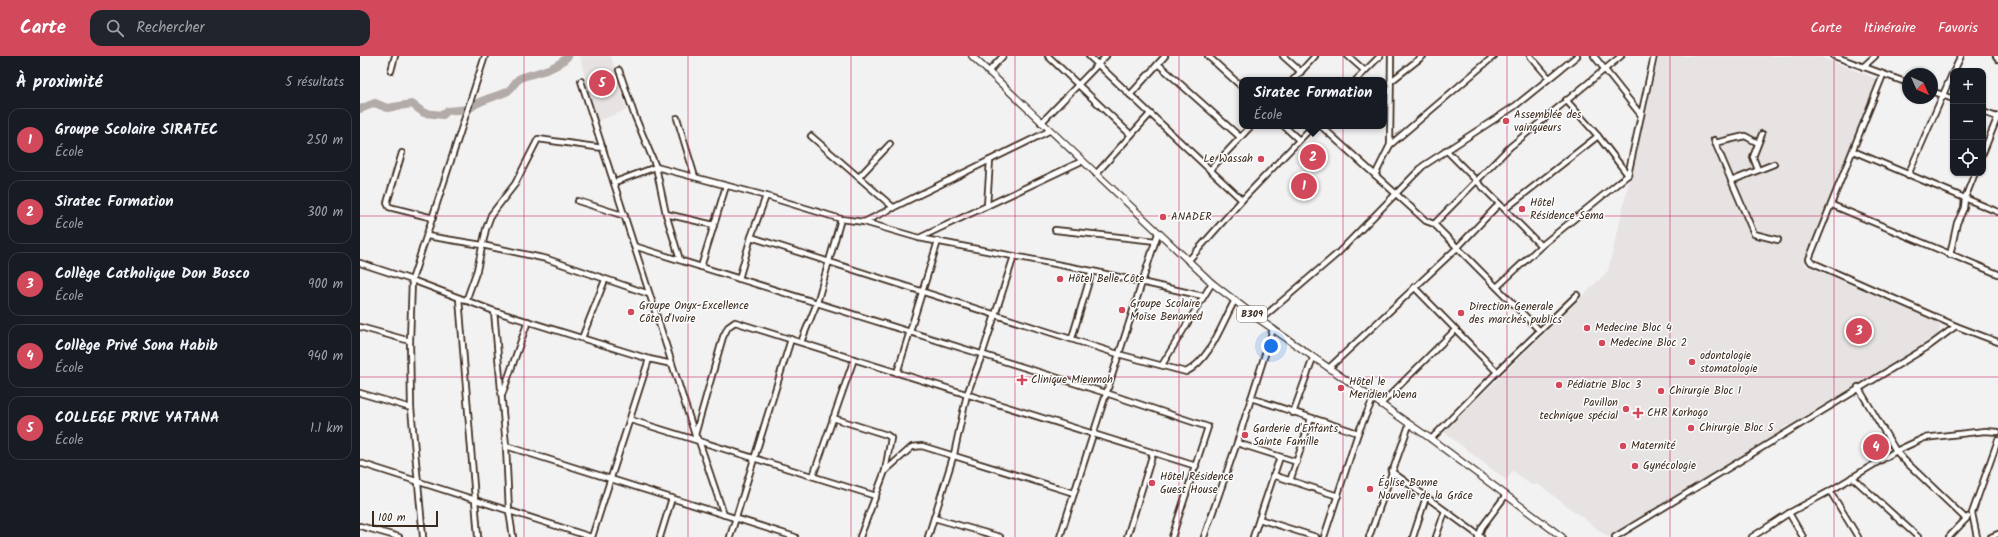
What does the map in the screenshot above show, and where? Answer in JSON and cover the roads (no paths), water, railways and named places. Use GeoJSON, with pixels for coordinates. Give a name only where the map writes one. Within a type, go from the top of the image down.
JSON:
{"type":"FeatureCollection","features":[{"type":"Feature","properties":{"kind":"main road","name":"B309"},"geometry":{"type":"LineString","coordinates":[[972,56],[1041,123],[1212,283],[1313,358],[1431,439],[1562,537]]}},
{"type":"Feature","properties":{"kind":"street"},"geometry":{"type":"LineString","coordinates":[[391,71],[395,56]]}},
{"type":"Feature","properties":{"kind":"street"},"geometry":{"type":"LineString","coordinates":[[423,537],[411,408],[410,341],[412,280],[486,56]]}},
{"type":"Feature","properties":{"kind":"street"},"geometry":{"type":"LineString","coordinates":[[988,72],[1003,56]]}},
{"type":"Feature","properties":{"kind":"street"},"geometry":{"type":"LineString","coordinates":[[1048,56],[1132,135]]}},
{"type":"Feature","properties":{"kind":"street"},"geometry":{"type":"LineString","coordinates":[[1089,56],[1242,200]]}},
{"type":"Feature","properties":{"kind":"street"},"geometry":{"type":"LineString","coordinates":[[1041,123],[1106,56]]}},
{"type":"Feature","properties":{"kind":"street"},"geometry":{"type":"LineString","coordinates":[[1130,95],[1165,56]]}},
{"type":"Feature","properties":{"kind":"street"},"geometry":{"type":"LineString","coordinates":[[1208,56],[1239,84]]}},
{"type":"Feature","properties":{"kind":"street"},"geometry":{"type":"LineString","coordinates":[[1283,56],[1300,72]]}},
{"type":"Feature","properties":{"kind":"street"},"geometry":{"type":"LineString","coordinates":[[1296,77],[1316,56]]}},
{"type":"Feature","properties":{"kind":"street"},"geometry":{"type":"LineString","coordinates":[[1348,56],[1365,71]]}},
{"type":"Feature","properties":{"kind":"street"},"geometry":{"type":"LineString","coordinates":[[1359,77],[1380,56]]}},
{"type":"Feature","properties":{"kind":"street"},"geometry":{"type":"LineString","coordinates":[[1390,146],[1391,56]]}},
{"type":"Feature","properties":{"kind":"street"},"geometry":{"type":"LineString","coordinates":[[1390,82],[1423,56]]}},
{"type":"Feature","properties":{"kind":"street"},"geometry":{"type":"LineString","coordinates":[[1375,174],[1390,146],[1494,56]]}},
{"type":"Feature","properties":{"kind":"street"},"geometry":{"type":"LineString","coordinates":[[1530,56],[1549,78]]}},
{"type":"Feature","properties":{"kind":"street"},"geometry":{"type":"LineString","coordinates":[[1260,320],[1338,253],[1423,166],[1515,106],[1577,56]]}},
{"type":"Feature","properties":{"kind":"street"},"geometry":{"type":"LineString","coordinates":[[1594,56],[1641,115]]}},
{"type":"Feature","properties":{"kind":"street"},"geometry":{"type":"LineString","coordinates":[[1434,224],[1510,147],[1621,56]]}},
{"type":"Feature","properties":{"kind":"street"},"geometry":{"type":"LineString","coordinates":[[1497,287],[1541,246],[1628,175],[1654,56]]}},
{"type":"Feature","properties":{"kind":"street"},"geometry":{"type":"LineString","coordinates":[[1834,56],[1902,82]]}},
{"type":"Feature","properties":{"kind":"street"},"geometry":{"type":"LineString","coordinates":[[1863,67],[1875,56]]}},
{"type":"Feature","properties":{"kind":"street"},"geometry":{"type":"LineString","coordinates":[[1955,68],[1961,56]]}},
{"type":"Feature","properties":{"kind":"street"},"geometry":{"type":"LineString","coordinates":[[1158,64],[1240,137]]}},
{"type":"Feature","properties":{"kind":"street"},"geometry":{"type":"LineString","coordinates":[[619,70],[634,114],[656,167],[666,214],[680,260]]}},
{"type":"Feature","properties":{"kind":"street"},"geometry":{"type":"LineString","coordinates":[[1883,75],[1832,205],[1812,250],[1810,261],[1956,326],[1998,342]]}},
{"type":"Feature","properties":{"kind":"street"},"geometry":{"type":"LineString","coordinates":[[1908,175],[1950,78]]}},
{"type":"Feature","properties":{"kind":"street"},"geometry":{"type":"LineString","coordinates":[[581,81],[695,435],[699,441],[724,515]]}},
{"type":"Feature","properties":{"kind":"street"},"geometry":{"type":"LineString","coordinates":[[1938,94],[1950,98]]}},
{"type":"Feature","properties":{"kind":"street"},"geometry":{"type":"LineString","coordinates":[[1566,100],[1598,136],[1628,175]]}},
{"type":"Feature","properties":{"kind":"street"},"geometry":{"type":"LineString","coordinates":[[1986,113],[1998,117],[1986,146]]}},
{"type":"Feature","properties":{"kind":"street"},"geometry":{"type":"LineString","coordinates":[[1096,174],[1150,114]]}},
{"type":"Feature","properties":{"kind":"street"},"geometry":{"type":"LineString","coordinates":[[677,118],[695,177]]}},
{"type":"Feature","properties":{"kind":"street"},"geometry":{"type":"LineString","coordinates":[[1210,170],[1248,129]]}},
{"type":"Feature","properties":{"kind":"street"},"geometry":{"type":"LineString","coordinates":[[1287,129],[1299,140]]}},
{"type":"Feature","properties":{"kind":"street"},"geometry":{"type":"LineString","coordinates":[[1188,261],[1242,200],[1310,129]]}},
{"type":"Feature","properties":{"kind":"street"},"geometry":{"type":"LineString","coordinates":[[1324,129],[1426,221],[1434,224],[1458,246],[1540,330]]}},
{"type":"Feature","properties":{"kind":"street"},"geometry":{"type":"LineString","coordinates":[[864,222],[1050,131]]}},
{"type":"Feature","properties":{"kind":"street"},"geometry":{"type":"LineString","coordinates":[[1758,170],[1753,157],[1762,134]]}},
{"type":"Feature","properties":{"kind":"street"},"geometry":{"type":"LineString","coordinates":[[811,136],[894,208]]}},
{"type":"Feature","properties":{"kind":"street"},"geometry":{"type":"LineString","coordinates":[[1504,209],[1598,136]]}},
{"type":"Feature","properties":{"kind":"street"},"geometry":{"type":"LineString","coordinates":[[1758,143],[1745,136],[1715,142],[1754,234],[1778,240]]}},
{"type":"Feature","properties":{"kind":"street"},"geometry":{"type":"LineString","coordinates":[[466,301],[491,215],[515,184],[538,139],[603,148]]}},
{"type":"Feature","properties":{"kind":"street"},"geometry":{"type":"LineString","coordinates":[[859,177],[890,144]]}},
{"type":"Feature","properties":{"kind":"street"},"geometry":{"type":"LineString","coordinates":[[1446,150],[1541,246]]}},
{"type":"Feature","properties":{"kind":"street"},"geometry":{"type":"LineString","coordinates":[[1853,151],[1998,212]]}},
{"type":"Feature","properties":{"kind":"street"},"geometry":{"type":"LineString","coordinates":[[402,153],[387,203],[389,207],[433,218]]}},
{"type":"Feature","properties":{"kind":"street"},"geometry":{"type":"LineString","coordinates":[[987,206],[990,160]]}},
{"type":"Feature","properties":{"kind":"street"},"geometry":{"type":"LineString","coordinates":[[919,238],[1082,161]]}},
{"type":"Feature","properties":{"kind":"street"},"geometry":{"type":"LineString","coordinates":[[1731,181],[1774,164]]}},
{"type":"Feature","properties":{"kind":"street"},"geometry":{"type":"LineString","coordinates":[[614,182],[656,167],[766,196],[841,219],[864,222],[919,238],[1092,271],[1203,296]]}},
{"type":"Feature","properties":{"kind":"street"},"geometry":{"type":"LineString","coordinates":[[1950,255],[1964,208],[1965,198],[1974,176]]}},
{"type":"Feature","properties":{"kind":"street"},"geometry":{"type":"LineString","coordinates":[[701,267],[726,186]]}},
{"type":"Feature","properties":{"kind":"street"},"geometry":{"type":"LineString","coordinates":[[739,279],[750,237],[766,196]]}},
{"type":"Feature","properties":{"kind":"street"},"geometry":{"type":"LineString","coordinates":[[578,202],[625,216]]}},
{"type":"Feature","properties":{"kind":"street"},"geometry":{"type":"LineString","coordinates":[[1329,368],[1458,246],[1499,204]]}},
{"type":"Feature","properties":{"kind":"street"},"geometry":{"type":"LineString","coordinates":[[1832,205],[1998,274]]}},
{"type":"Feature","properties":{"kind":"street"},"geometry":{"type":"LineString","coordinates":[[666,214],[714,225]]}},
{"type":"Feature","properties":{"kind":"street"},"geometry":{"type":"LineString","coordinates":[[801,342],[817,303],[841,219]]}},
{"type":"Feature","properties":{"kind":"street"},"geometry":{"type":"LineString","coordinates":[[1055,230],[1156,241]]}},
{"type":"Feature","properties":{"kind":"street"},"geometry":{"type":"LineString","coordinates":[[1060,537],[1158,233]]}},
{"type":"Feature","properties":{"kind":"street"},"geometry":{"type":"LineString","coordinates":[[427,236],[482,245],[547,259],[649,294]]}},
{"type":"Feature","properties":{"kind":"street"},"geometry":{"type":"LineString","coordinates":[[750,237],[924,290],[1118,354],[1186,372],[1192,368],[1212,343],[1235,300]]}},
{"type":"Feature","properties":{"kind":"street"},"geometry":{"type":"LineString","coordinates":[[897,373],[911,333],[938,241]]}},
{"type":"Feature","properties":{"kind":"street"},"geometry":{"type":"LineString","coordinates":[[634,246],[1106,393],[1208,427],[1172,537]]}},
{"type":"Feature","properties":{"kind":"street"},"geometry":{"type":"LineString","coordinates":[[928,537],[954,454],[967,394],[996,315],[1014,256]]}},
{"type":"Feature","properties":{"kind":"street"},"geometry":{"type":"LineString","coordinates":[[360,263],[412,280],[494,311],[648,359],[672,364]]}},
{"type":"Feature","properties":{"kind":"street"},"geometry":{"type":"LineString","coordinates":[[1072,338],[1092,271]]}},
{"type":"Feature","properties":{"kind":"street"},"geometry":{"type":"LineString","coordinates":[[582,338],[606,280]]}},
{"type":"Feature","properties":{"kind":"street"},"geometry":{"type":"LineString","coordinates":[[1162,365],[1212,283]]}},
{"type":"Feature","properties":{"kind":"street"},"geometry":{"type":"LineString","coordinates":[[1414,287],[1497,372]]}},
{"type":"Feature","properties":{"kind":"street"},"geometry":{"type":"LineString","coordinates":[[1431,439],[1497,372],[1577,295]]}},
{"type":"Feature","properties":{"kind":"street"},"geometry":{"type":"LineString","coordinates":[[459,298],[478,537]]}},
{"type":"Feature","properties":{"kind":"street"},"geometry":{"type":"LineString","coordinates":[[494,311],[506,446],[509,511],[513,537]]}},
{"type":"Feature","properties":{"kind":"street"},"geometry":{"type":"LineString","coordinates":[[501,397],[528,321]]}},
{"type":"Feature","properties":{"kind":"street"},"geometry":{"type":"LineString","coordinates":[[695,435],[723,337],[728,326],[735,322],[1196,466]]}},
{"type":"Feature","properties":{"kind":"street"},"geometry":{"type":"LineString","coordinates":[[1614,537],[1929,346],[1956,326]]}},
{"type":"Feature","properties":{"kind":"street"},"geometry":{"type":"LineString","coordinates":[[360,327],[410,341]]}},
{"type":"Feature","properties":{"kind":"street"},"geometry":{"type":"LineString","coordinates":[[1204,537],[1237,443],[1273,329]]}},
{"type":"Feature","properties":{"kind":"street"},"geometry":{"type":"LineString","coordinates":[[1380,404],[1456,329]]}},
{"type":"Feature","properties":{"kind":"street"},"geometry":{"type":"LineString","coordinates":[[730,537],[791,339]]}},
{"type":"Feature","properties":{"kind":"street"},"geometry":{"type":"LineString","coordinates":[[1293,413],[1313,358]]}},
{"type":"Feature","properties":{"kind":"street"},"geometry":{"type":"LineString","coordinates":[[360,463],[591,537],[631,420],[648,359]]}},
{"type":"Feature","properties":{"kind":"street"},"geometry":{"type":"LineString","coordinates":[[813,476],[854,359]]}},
{"type":"Feature","properties":{"kind":"street"},"geometry":{"type":"LineString","coordinates":[[1858,388],[1896,451],[1923,479],[1966,519]]}},
{"type":"Feature","properties":{"kind":"street"},"geometry":{"type":"LineString","coordinates":[[360,392],[411,408]]}},
{"type":"Feature","properties":{"kind":"street"},"geometry":{"type":"LineString","coordinates":[[1251,398],[1358,433]]}},
{"type":"Feature","properties":{"kind":"street"},"geometry":{"type":"LineString","coordinates":[[1324,537],[1358,433],[1373,399]]}},
{"type":"Feature","properties":{"kind":"street"},"geometry":{"type":"LineString","coordinates":[[833,418],[887,435],[891,438],[885,471],[860,537]]}},
{"type":"Feature","properties":{"kind":"street"},"geometry":{"type":"LineString","coordinates":[[1290,481],[1311,418]]}},
{"type":"Feature","properties":{"kind":"street"},"geometry":{"type":"LineString","coordinates":[[631,420],[876,496]]}},
{"type":"Feature","properties":{"kind":"street"},"geometry":{"type":"LineString","coordinates":[[1370,537],[1391,471],[1409,425]]}},
{"type":"Feature","properties":{"kind":"street"},"geometry":{"type":"LineString","coordinates":[[1752,537],[1788,513],[1830,491],[1896,451],[1924,438],[1985,431],[1998,432]]}},
{"type":"Feature","properties":{"kind":"street"},"geometry":{"type":"LineString","coordinates":[[1949,537],[1972,513],[1998,440]]}},
{"type":"Feature","properties":{"kind":"street"},"geometry":{"type":"LineString","coordinates":[[1237,443],[1297,462]]}},
{"type":"Feature","properties":{"kind":"street"},"geometry":{"type":"LineString","coordinates":[[506,446],[795,537]]}},
{"type":"Feature","properties":{"kind":"street"},"geometry":{"type":"LineString","coordinates":[[885,471],[912,448],[922,446],[954,454],[1074,493]]}},
{"type":"Feature","properties":{"kind":"street"},"geometry":{"type":"LineString","coordinates":[[1127,537],[1154,453]]}},
{"type":"Feature","properties":{"kind":"street"},"geometry":{"type":"LineString","coordinates":[[1253,537],[1280,457]]}},
{"type":"Feature","properties":{"kind":"street"},"geometry":{"type":"LineString","coordinates":[[1391,471],[1479,536],[1506,495]]}},
{"type":"Feature","properties":{"kind":"street"},"geometry":{"type":"LineString","coordinates":[[1273,475],[1338,496]]}},
{"type":"Feature","properties":{"kind":"street"},"geometry":{"type":"LineString","coordinates":[[1852,477],[1918,537]]}},
{"type":"Feature","properties":{"kind":"street"},"geometry":{"type":"LineString","coordinates":[[1830,491],[1858,537]]}},
{"type":"Feature","properties":{"kind":"street"},"geometry":{"type":"LineString","coordinates":[[1413,537],[1426,497]]}},
{"type":"Feature","properties":{"kind":"street"},"geometry":{"type":"LineString","coordinates":[[660,537],[672,498]]}},
{"type":"Feature","properties":{"kind":"street"},"geometry":{"type":"LineString","coordinates":[[1436,537],[1445,511]]}},
{"type":"Feature","properties":{"kind":"street"},"geometry":{"type":"LineString","coordinates":[[1788,513],[1803,537]]}},
{"type":"Feature","properties":{"kind":"street"},"geometry":{"type":"LineString","coordinates":[[1972,513],[1977,537]]}},
{"type":"Feature","properties":{"kind":"street"},"geometry":{"type":"LineString","coordinates":[[934,518],[992,536],[1000,537]]}},
{"type":"Feature","properties":{"kind":"street"},"geometry":{"type":"LineString","coordinates":[[1259,519],[1316,537]]}},
{"type":"Feature","properties":{"kind":"street"},"geometry":{"type":"LineString","coordinates":[[360,526],[399,537]]}},
{"type":"Feature","properties":{"kind":"street"},"geometry":{"type":"LineString","coordinates":[[1991,537],[1998,534]]}},
{"type":"Feature","properties":{"kind":"waterway"},"geometry":{"type":"LineString","coordinates":[[360,109],[375,103],[387,108],[412,104],[424,113],[443,115],[447,111],[469,109],[477,103],[508,91],[520,78],[553,67],[568,56]]}},
{"type":"Feature","properties":{"kind":"place","name":"COLLEGE PRIVE YATANA"},"geometry":{"type":"Point","coordinates":[602,83]}},
{"type":"Feature","properties":{"kind":"place","name":"Assemblée des vainqueurs"},"geometry":{"type":"Point","coordinates":[1506,121]}},
{"type":"Feature","properties":{"kind":"place","name":"Siratec Formation"},"geometry":{"type":"Point","coordinates":[1313,157]}},
{"type":"Feature","properties":{"kind":"place","name":"Le Wassah"},"geometry":{"type":"Point","coordinates":[1261,159]}},
{"type":"Feature","properties":{"kind":"place","name":"Groupe Scolaire SIRATEC"},"geometry":{"type":"Point","coordinates":[1304,186]}},
{"type":"Feature","properties":{"kind":"place","name":"Hôtel Résidence Sema"},"geometry":{"type":"Point","coordinates":[1522,209]}},
{"type":"Feature","properties":{"kind":"place","name":"ANADER"},"geometry":{"type":"Point","coordinates":[1163,217]}},
{"type":"Feature","properties":{"kind":"place","name":"Hôtel Belle Côte"},"geometry":{"type":"Point","coordinates":[1060,279]}},
{"type":"Feature","properties":{"kind":"place","name":"Groupe Scolaire Moïse Benamed"},"geometry":{"type":"Point","coordinates":[1122,310]}},
{"type":"Feature","properties":{"kind":"place","name":"Groupe Onyx-Excellence Côte d'Ivoire"},"geometry":{"type":"Point","coordinates":[631,312]}},
{"type":"Feature","properties":{"kind":"place","name":"Direction Generale des marchés publics"},"geometry":{"type":"Point","coordinates":[1461,313]}},
{"type":"Feature","properties":{"kind":"place","name":"Medecine Bloc 4"},"geometry":{"type":"Point","coordinates":[1587,328]}},
{"type":"Feature","properties":{"kind":"place","name":"Collège Catholique Don Bosco"},"geometry":{"type":"Point","coordinates":[1859,331]}},
{"type":"Feature","properties":{"kind":"place","name":"Medecine Bloc 2"},"geometry":{"type":"Point","coordinates":[1602,343]}},
{"type":"Feature","properties":{"kind":"place","name":"odontologie stomatologie"},"geometry":{"type":"Point","coordinates":[1692,362]}},
{"type":"Feature","properties":{"kind":"place","name":"Clinique Mienmoh"},"geometry":{"type":"Point","coordinates":[1022,380]}},
{"type":"Feature","properties":{"kind":"place","name":"Pédiatrie Bloc 3"},"geometry":{"type":"Point","coordinates":[1559,385]}},
{"type":"Feature","properties":{"kind":"place","name":"Hôtel le Meridien Wena"},"geometry":{"type":"Point","coordinates":[1341,388]}},
{"type":"Feature","properties":{"kind":"place","name":"Chirurgie Bloc 1"},"geometry":{"type":"Point","coordinates":[1661,391]}},
{"type":"Feature","properties":{"kind":"place","name":"Pavillon technique spécial"},"geometry":{"type":"Point","coordinates":[1626,409]}},
{"type":"Feature","properties":{"kind":"place","name":"CHR Korhogo"},"geometry":{"type":"Point","coordinates":[1638,413]}},
{"type":"Feature","properties":{"kind":"place","name":"Chirurgie Bloc 5"},"geometry":{"type":"Point","coordinates":[1691,428]}},
{"type":"Feature","properties":{"kind":"place","name":"Garderie d'Enfants Sainte Famille"},"geometry":{"type":"Point","coordinates":[1245,435]}},
{"type":"Feature","properties":{"kind":"place","name":"Maternité"},"geometry":{"type":"Point","coordinates":[1623,446]}},
{"type":"Feature","properties":{"kind":"place","name":"Collège Privé Sona Habib"},"geometry":{"type":"Point","coordinates":[1876,447]}},
{"type":"Feature","properties":{"kind":"place","name":"Gynécologie"},"geometry":{"type":"Point","coordinates":[1635,466]}},
{"type":"Feature","properties":{"kind":"place","name":"Hôtel Résidence Guest House"},"geometry":{"type":"Point","coordinates":[1152,483]}},
{"type":"Feature","properties":{"kind":"place","name":"Église Bonne Nouvelle de la Grâce"},"geometry":{"type":"Point","coordinates":[1370,489]}}]}
